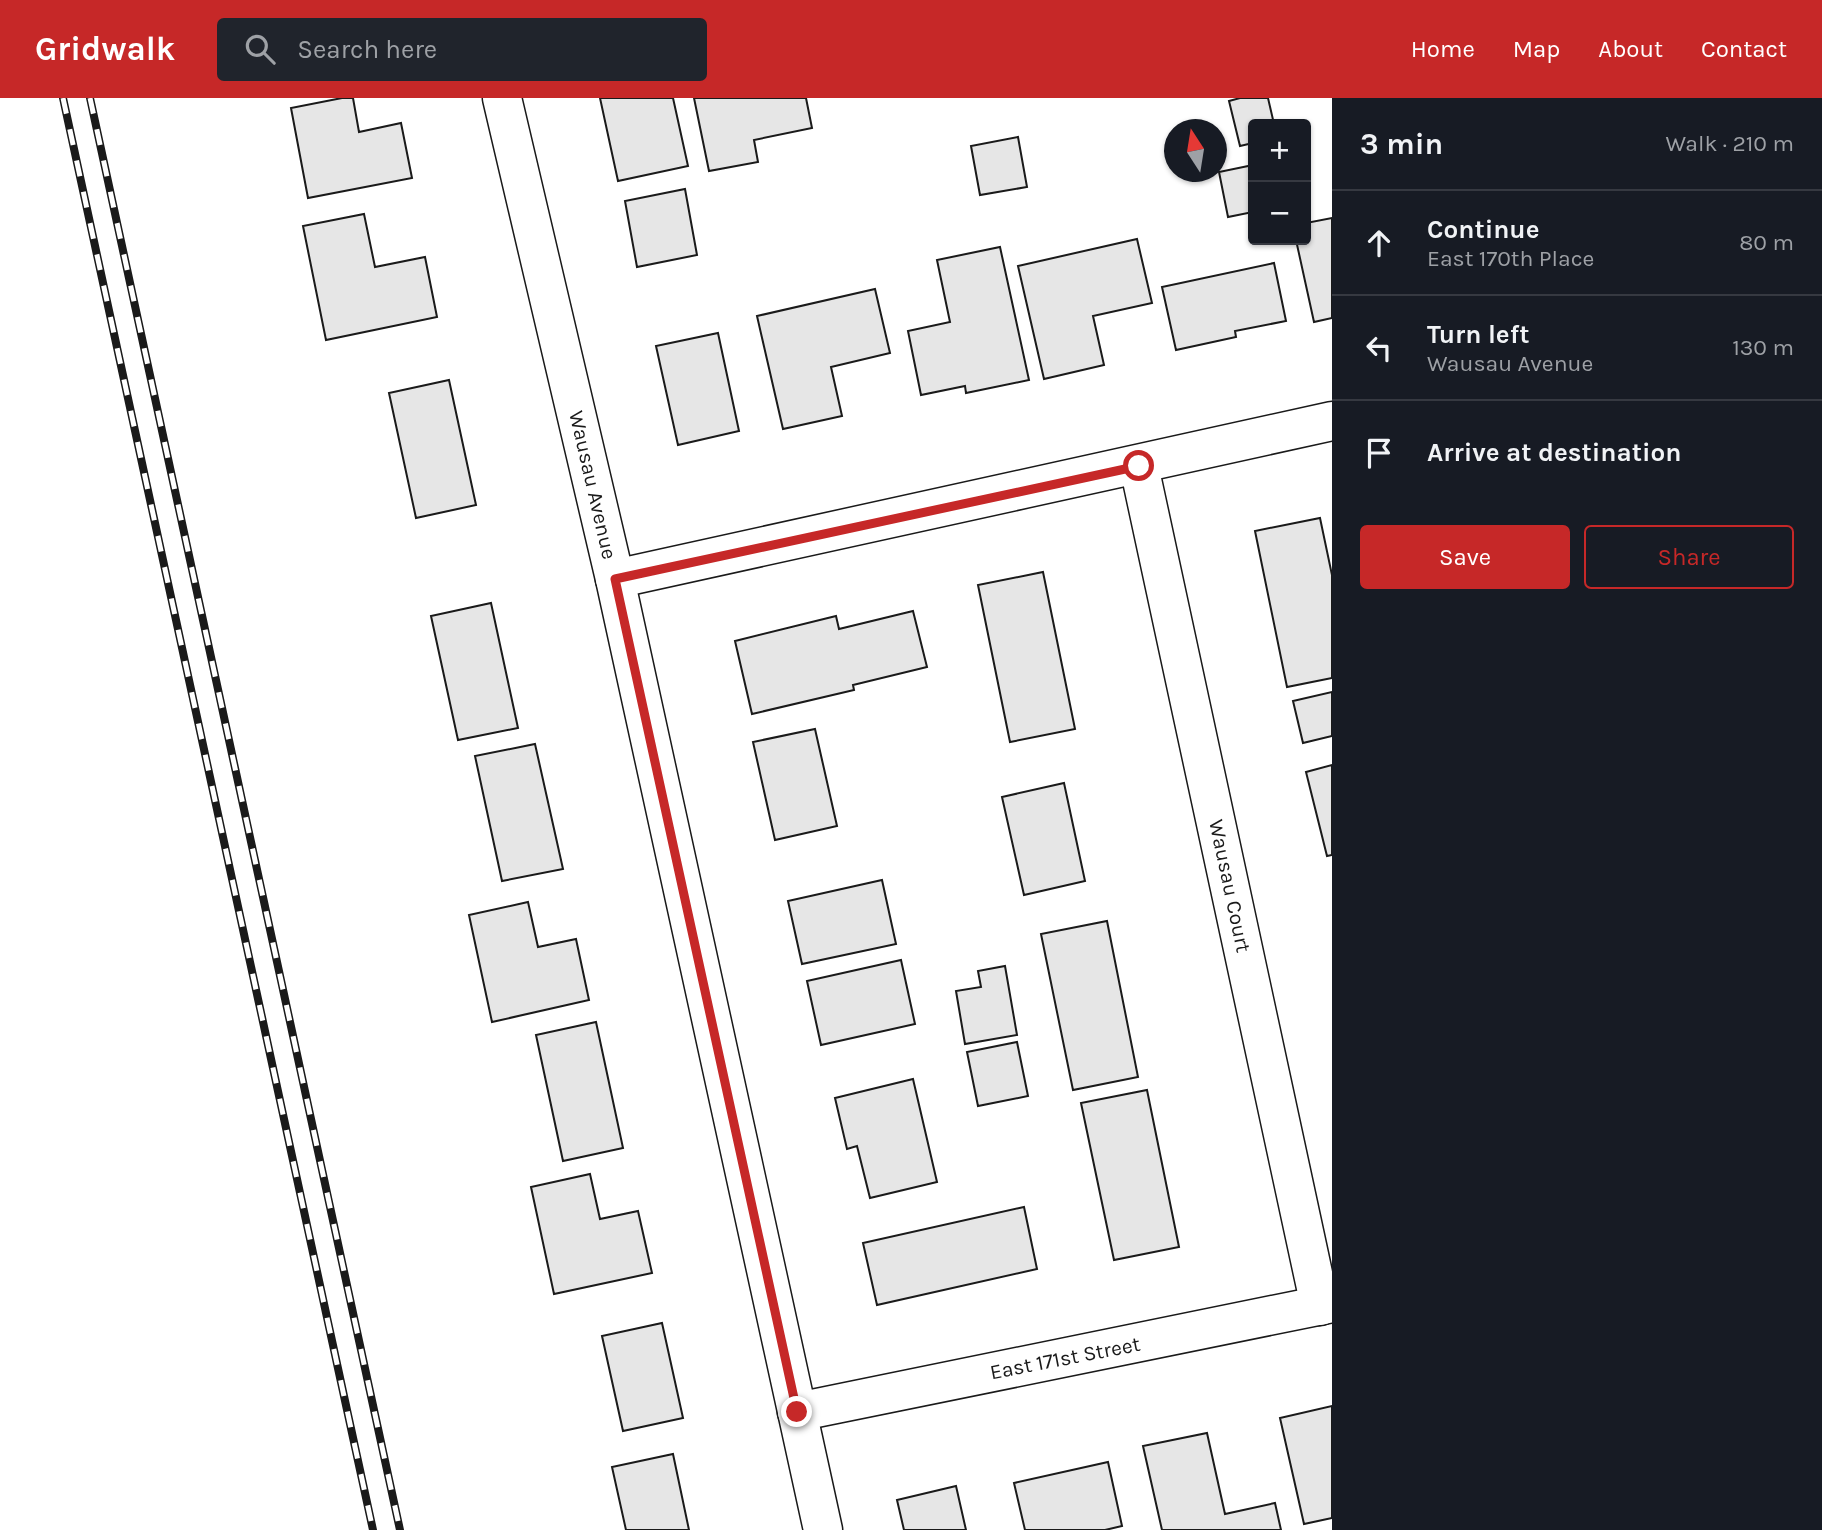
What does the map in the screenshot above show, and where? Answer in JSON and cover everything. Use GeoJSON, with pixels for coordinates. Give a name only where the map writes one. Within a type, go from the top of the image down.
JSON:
{"type":"FeatureCollection","features":[{"type":"Feature","properties":{"kind":"street","name":"Wausau Avenue"},"geometry":{"type":"LineString","coordinates":[[502,98],[615,579],[823,1530]]}},
{"type":"Feature","properties":{"kind":"street"},"geometry":{"type":"LineString","coordinates":[[615,579],[1139,466],[1332,421]]}},
{"type":"Feature","properties":{"kind":"street","name":"Wausau Court"},"geometry":{"type":"LineString","coordinates":[[1139,466],[1326,1305]]}},
{"type":"Feature","properties":{"kind":"street","name":"East 171st Street"},"geometry":{"type":"LineString","coordinates":[[797,1412],[1326,1305]]}},
{"type":"Feature","properties":{"kind":"building"},"geometry":{"type":"Polygon","coordinates":[[[353,98],[359,132],[401,123],[412,178],[308,198],[291,108],[353,98]]]}},
{"type":"Feature","properties":{"kind":"building"},"geometry":{"type":"Polygon","coordinates":[[[600,98],[673,98],[688,166],[618,181],[600,98]]]}},
{"type":"Feature","properties":{"kind":"building"},"geometry":{"type":"Polygon","coordinates":[[[694,98],[806,98],[812,128],[754,140],[758,162],[709,171],[694,98]]]}},
{"type":"Feature","properties":{"kind":"building"},"geometry":{"type":"Polygon","coordinates":[[[1240,98],[1268,98],[1273,119],[1248,119],[1248,144],[1240,146],[1229,101],[1240,98]]]}},
{"type":"Feature","properties":{"kind":"building"},"geometry":{"type":"Polygon","coordinates":[[[1018,137],[1027,187],[980,195],[971,146],[1018,137]]]}},
{"type":"Feature","properties":{"kind":"building"},"geometry":{"type":"Polygon","coordinates":[[[1248,166],[1248,213],[1228,217],[1221,182],[1227,182],[1227,170],[1248,166]]]}},
{"type":"Feature","properties":{"kind":"building"},"geometry":{"type":"Polygon","coordinates":[[[685,189],[697,255],[637,267],[625,201],[685,189]]]}},
{"type":"Feature","properties":{"kind":"building"},"geometry":{"type":"Polygon","coordinates":[[[364,214],[375,267],[425,257],[437,317],[326,340],[303,226],[364,214]]]}},
{"type":"Feature","properties":{"kind":"building"},"geometry":{"type":"Polygon","coordinates":[[[1332,218],[1332,318],[1314,322],[1297,245],[1311,245],[1311,222],[1332,218]]]}},
{"type":"Feature","properties":{"kind":"building"},"geometry":{"type":"Polygon","coordinates":[[[1137,239],[1152,303],[1093,316],[1104,365],[1044,379],[1018,266],[1137,239]]]}},
{"type":"Feature","properties":{"kind":"building"},"geometry":{"type":"Polygon","coordinates":[[[1000,247],[1029,380],[966,393],[965,386],[921,395],[908,331],[950,322],[937,260],[1000,247]]]}},
{"type":"Feature","properties":{"kind":"building"},"geometry":{"type":"Polygon","coordinates":[[[1274,263],[1286,321],[1235,331],[1236,337],[1176,350],[1162,287],[1274,263]]]}},
{"type":"Feature","properties":{"kind":"building"},"geometry":{"type":"Polygon","coordinates":[[[875,289],[890,353],[831,367],[842,416],[783,429],[757,316],[875,289]]]}},
{"type":"Feature","properties":{"kind":"building"},"geometry":{"type":"Polygon","coordinates":[[[718,333],[739,431],[678,445],[656,346],[718,333]]]}},
{"type":"Feature","properties":{"kind":"building"},"geometry":{"type":"Polygon","coordinates":[[[449,380],[476,505],[416,518],[389,393],[449,380]]]}},
{"type":"Feature","properties":{"kind":"building"},"geometry":{"type":"Polygon","coordinates":[[[1320,518],[1332,575],[1332,678],[1287,687],[1255,531],[1320,518]]]}},
{"type":"Feature","properties":{"kind":"building"},"geometry":{"type":"Polygon","coordinates":[[[1043,572],[1075,729],[1010,742],[978,585],[1043,572]]]}},
{"type":"Feature","properties":{"kind":"building"},"geometry":{"type":"Polygon","coordinates":[[[491,603],[518,728],[458,740],[431,616],[491,603]]]}},
{"type":"Feature","properties":{"kind":"building"},"geometry":{"type":"Polygon","coordinates":[[[913,611],[927,667],[853,685],[854,690],[752,714],[735,641],[836,616],[839,629],[913,611]]]}},
{"type":"Feature","properties":{"kind":"building"},"geometry":{"type":"Polygon","coordinates":[[[1332,692],[1332,736],[1303,743],[1293,701],[1332,692]]]}},
{"type":"Feature","properties":{"kind":"building"},"geometry":{"type":"Polygon","coordinates":[[[815,729],[837,826],[775,840],[753,742],[815,729]]]}},
{"type":"Feature","properties":{"kind":"building"},"geometry":{"type":"Polygon","coordinates":[[[535,744],[563,869],[502,881],[475,756],[535,744]]]}},
{"type":"Feature","properties":{"kind":"building"},"geometry":{"type":"Polygon","coordinates":[[[1332,765],[1332,855],[1327,856],[1306,772],[1332,765]]]}},
{"type":"Feature","properties":{"kind":"building"},"geometry":{"type":"Polygon","coordinates":[[[1064,783],[1085,881],[1024,895],[1002,797],[1064,783]]]}},
{"type":"Feature","properties":{"kind":"building"},"geometry":{"type":"Polygon","coordinates":[[[882,880],[896,944],[802,964],[788,901],[882,880]]]}},
{"type":"Feature","properties":{"kind":"building"},"geometry":{"type":"Polygon","coordinates":[[[528,902],[538,947],[576,939],[589,1000],[492,1022],[469,915],[528,902]]]}},
{"type":"Feature","properties":{"kind":"building"},"geometry":{"type":"Polygon","coordinates":[[[1107,921],[1138,1077],[1073,1090],[1041,934],[1107,921]]]}},
{"type":"Feature","properties":{"kind":"building"},"geometry":{"type":"Polygon","coordinates":[[[901,960],[915,1024],[821,1045],[807,981],[901,960]]]}},
{"type":"Feature","properties":{"kind":"building"},"geometry":{"type":"Polygon","coordinates":[[[1005,966],[1017,1035],[965,1044],[956,991],[981,987],[978,971],[1005,966]]]}},
{"type":"Feature","properties":{"kind":"building"},"geometry":{"type":"Polygon","coordinates":[[[596,1022],[623,1148],[563,1161],[536,1035],[596,1022]]]}},
{"type":"Feature","properties":{"kind":"building"},"geometry":{"type":"Polygon","coordinates":[[[1017,1042],[1028,1096],[978,1106],[967,1052],[1017,1042]]]}},
{"type":"Feature","properties":{"kind":"building"},"geometry":{"type":"Polygon","coordinates":[[[913,1079],[937,1182],[870,1198],[857,1146],[847,1149],[835,1098],[913,1079]]]}},
{"type":"Feature","properties":{"kind":"building"},"geometry":{"type":"Polygon","coordinates":[[[1147,1090],[1179,1247],[1114,1260],[1081,1103],[1147,1090]]]}},
{"type":"Feature","properties":{"kind":"building"},"geometry":{"type":"Polygon","coordinates":[[[590,1174],[600,1219],[638,1211],[652,1273],[554,1294],[531,1187],[590,1174]]]}},
{"type":"Feature","properties":{"kind":"building"},"geometry":{"type":"Polygon","coordinates":[[[1024,1207],[1037,1269],[877,1305],[863,1243],[1024,1207]]]}},
{"type":"Feature","properties":{"kind":"building"},"geometry":{"type":"Polygon","coordinates":[[[662,1323],[683,1418],[623,1431],[602,1336],[662,1323]]]}},
{"type":"Feature","properties":{"kind":"building"},"geometry":{"type":"Polygon","coordinates":[[[1332,1406],[1332,1518],[1304,1524],[1280,1418],[1332,1406]]]}},
{"type":"Feature","properties":{"kind":"building"},"geometry":{"type":"Polygon","coordinates":[[[1207,1433],[1225,1514],[1275,1503],[1281,1530],[1162,1530],[1143,1446],[1207,1433]]]}},
{"type":"Feature","properties":{"kind":"building"},"geometry":{"type":"Polygon","coordinates":[[[673,1454],[689,1530],[626,1530],[612,1467],[673,1454]]]}},
{"type":"Feature","properties":{"kind":"building"},"geometry":{"type":"Polygon","coordinates":[[[1108,1462],[1122,1526],[1105,1530],[1025,1530],[1014,1483],[1108,1462]]]}},
{"type":"Feature","properties":{"kind":"building"},"geometry":{"type":"Polygon","coordinates":[[[956,1486],[966,1530],[904,1530],[897,1500],[956,1486]]]}},
{"type":"Feature","properties":{"kind":"railway"},"geometry":{"type":"LineString","coordinates":[[63,98],[373,1530]]}},
{"type":"Feature","properties":{"kind":"railway"},"geometry":{"type":"LineString","coordinates":[[90,98],[400,1530]]}},
{"type":"Feature","properties":{"kind":"route"},"geometry":{"type":"LineString","coordinates":[[797,1412],[615,579],[1139,466]]}}]}
